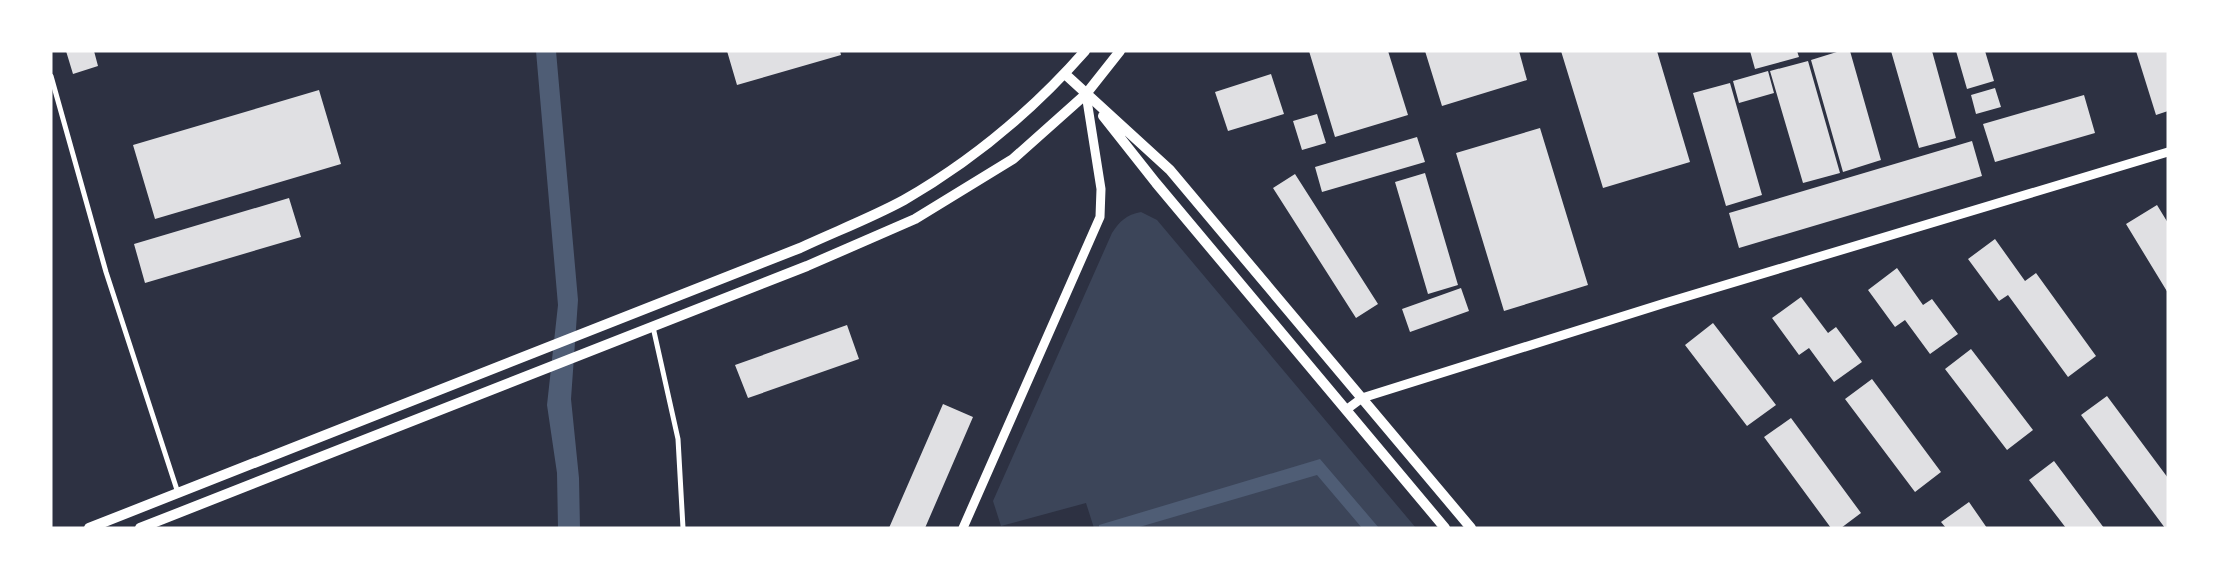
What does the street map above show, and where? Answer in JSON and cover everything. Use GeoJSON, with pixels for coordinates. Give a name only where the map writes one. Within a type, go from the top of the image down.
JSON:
{"type":"FeatureCollection","features":[{"type":"Feature","properties":{"kind":"main road"},"geometry":{"type":"LineString","coordinates":[[89,528],[800,248],[903,200],[995,140],[1065,74],[1085,51]]}},
{"type":"Feature","properties":{"kind":"main road"},"geometry":{"type":"LineString","coordinates":[[140,528],[808,266],[915,219],[1012,159],[1086,94],[1120,51]]}},
{"type":"Feature","properties":{"kind":"main road"},"geometry":{"type":"LineString","coordinates":[[1065,74],[1170,170],[1471,528]]}},
{"type":"Feature","properties":{"kind":"main road"},"geometry":{"type":"LineString","coordinates":[[1086,94],[1156,183],[1445,528]]}},
{"type":"Feature","properties":{"kind":"street"},"geometry":{"type":"LineString","coordinates":[[51,76],[106,272],[178,493]]}},
{"type":"Feature","properties":{"kind":"street"},"geometry":{"type":"LineString","coordinates":[[963,528],[1100,217],[1101,189],[1086,94]]}},
{"type":"Feature","properties":{"kind":"street"},"geometry":{"type":"LineString","coordinates":[[1346,410],[1362,398],[1674,300],[2168,152]]}},
{"type":"Feature","properties":{"kind":"street"},"geometry":{"type":"LineString","coordinates":[[653,327],[678,440],[683,528]]}},
{"type":"Feature","properties":{"kind":"shaded area"},"geometry":{"type":"Polygon","coordinates":[[[536,51],[556,51],[578,300],[571,399],[579,478],[580,528],[558,528],[557,473],[547,405],[558,305],[536,51]]]}},
{"type":"Feature","properties":{"kind":"shaded area"},"geometry":{"type":"Polygon","coordinates":[[[1141,212],[1157,220],[1416,528],[1094,528],[1086,503],[1001,526],[993,501],[1112,233],[1124,219],[1141,212]]]}},
{"type":"Feature","properties":{"kind":"shaded area"},"geometry":{"type":"Polygon","coordinates":[[[1320,459],[1379,528],[1362,528],[1317,475],[1136,528],[1099,528],[1099,525],[1320,459]]]}},
{"type":"Feature","properties":{"kind":"building"},"geometry":{"type":"Polygon","coordinates":[[[66,51],[94,51],[98,66],[73,74],[66,51]]]}},
{"type":"Feature","properties":{"kind":"building"},"geometry":{"type":"Polygon","coordinates":[[[727,51],[840,51],[841,55],[737,85],[727,51]]]}},
{"type":"Feature","properties":{"kind":"building"},"geometry":{"type":"Polygon","coordinates":[[[1309,51],[1388,51],[1408,115],[1335,137],[1309,51]]]}},
{"type":"Feature","properties":{"kind":"building"},"geometry":{"type":"Polygon","coordinates":[[[1425,51],[1519,51],[1527,80],[1442,106],[1425,51]]]}},
{"type":"Feature","properties":{"kind":"building"},"geometry":{"type":"Polygon","coordinates":[[[1561,51],[1657,51],[1690,162],[1603,188],[1561,51]]]}},
{"type":"Feature","properties":{"kind":"building"},"geometry":{"type":"Polygon","coordinates":[[[1750,51],[1797,51],[1799,57],[1755,69],[1750,51]]]}},
{"type":"Feature","properties":{"kind":"building"},"geometry":{"type":"Polygon","coordinates":[[[1840,51],[1850,51],[1881,160],[1843,172],[1811,60],[1840,51]]]}},
{"type":"Feature","properties":{"kind":"building"},"geometry":{"type":"Polygon","coordinates":[[[1891,51],[1932,51],[1956,138],[1919,148],[1891,51]]]}},
{"type":"Feature","properties":{"kind":"building"},"geometry":{"type":"Polygon","coordinates":[[[1956,51],[1985,51],[1994,81],[1967,89],[1956,51]]]}},
{"type":"Feature","properties":{"kind":"building"},"geometry":{"type":"Polygon","coordinates":[[[2136,51],[2168,51],[2168,111],[2156,115],[2136,51]]]}},
{"type":"Feature","properties":{"kind":"building"},"geometry":{"type":"Polygon","coordinates":[[[1808,61],[1840,173],[1803,183],[1770,71],[1808,61]]]}},
{"type":"Feature","properties":{"kind":"building"},"geometry":{"type":"Polygon","coordinates":[[[1768,71],[1774,93],[1739,103],[1733,81],[1768,71]]]}},
{"type":"Feature","properties":{"kind":"building"},"geometry":{"type":"Polygon","coordinates":[[[1271,74],[1284,114],[1228,131],[1215,92],[1271,74]]]}},
{"type":"Feature","properties":{"kind":"building"},"geometry":{"type":"Polygon","coordinates":[[[1730,83],[1762,195],[1726,206],[1693,93],[1730,83]]]}},
{"type":"Feature","properties":{"kind":"building"},"geometry":{"type":"Polygon","coordinates":[[[1995,88],[2001,107],[1976,114],[1971,95],[1995,88]]]}},
{"type":"Feature","properties":{"kind":"building"},"geometry":{"type":"Polygon","coordinates":[[[319,90],[341,164],[155,219],[133,145],[319,90]]]}},
{"type":"Feature","properties":{"kind":"building"},"geometry":{"type":"Polygon","coordinates":[[[2084,95],[2095,133],[1995,162],[1983,124],[2084,95]]]}},
{"type":"Feature","properties":{"kind":"building"},"geometry":{"type":"Polygon","coordinates":[[[1317,114],[1326,143],[1302,150],[1293,121],[1317,114]]]}},
{"type":"Feature","properties":{"kind":"building"},"geometry":{"type":"Polygon","coordinates":[[[1540,128],[1588,285],[1504,311],[1456,153],[1540,128]]]}},
{"type":"Feature","properties":{"kind":"building"},"geometry":{"type":"Polygon","coordinates":[[[1417,137],[1425,162],[1322,192],[1315,167],[1417,137]]]}},
{"type":"Feature","properties":{"kind":"building"},"geometry":{"type":"Polygon","coordinates":[[[1972,141],[1982,176],[1739,248],[1729,213],[1972,141]]]}},
{"type":"Feature","properties":{"kind":"building"},"geometry":{"type":"Polygon","coordinates":[[[1425,173],[1458,285],[1428,294],[1395,182],[1425,173]]]}},
{"type":"Feature","properties":{"kind":"building"},"geometry":{"type":"Polygon","coordinates":[[[1295,174],[1378,304],[1356,318],[1273,188],[1295,174]]]}},
{"type":"Feature","properties":{"kind":"building"},"geometry":{"type":"Polygon","coordinates":[[[289,198],[301,237],[145,283],[134,244],[289,198]]]}},
{"type":"Feature","properties":{"kind":"building"},"geometry":{"type":"Polygon","coordinates":[[[2157,205],[2168,223],[2168,293],[2126,224],[2157,205]]]}},
{"type":"Feature","properties":{"kind":"building"},"geometry":{"type":"Polygon","coordinates":[[[1995,239],[2025,281],[2036,273],[2096,356],[2068,377],[2008,295],[1999,301],[1968,259],[1995,239]]]}},
{"type":"Feature","properties":{"kind":"building"},"geometry":{"type":"Polygon","coordinates":[[[1897,268],[1923,305],[1932,299],[1958,334],[1930,354],[1905,320],[1895,327],[1868,290],[1897,268]]]}},
{"type":"Feature","properties":{"kind":"building"},"geometry":{"type":"Polygon","coordinates":[[[1461,288],[1469,311],[1410,332],[1402,309],[1461,288]]]}},
{"type":"Feature","properties":{"kind":"building"},"geometry":{"type":"Polygon","coordinates":[[[1801,297],[1828,333],[1836,327],[1862,362],[1834,382],[1809,348],[1799,355],[1772,318],[1801,297]]]}},
{"type":"Feature","properties":{"kind":"building"},"geometry":{"type":"Polygon","coordinates":[[[1713,323],[1776,405],[1747,426],[1685,345],[1713,323]]]}},
{"type":"Feature","properties":{"kind":"building"},"geometry":{"type":"Polygon","coordinates":[[[847,325],[859,359],[748,398],[735,365],[847,325]]]}},
{"type":"Feature","properties":{"kind":"building"},"geometry":{"type":"Polygon","coordinates":[[[1971,349],[2033,430],[2007,450],[1945,369],[1971,349]]]}},
{"type":"Feature","properties":{"kind":"building"},"geometry":{"type":"Polygon","coordinates":[[[1872,379],[1941,472],[1915,492],[1845,399],[1872,379]]]}},
{"type":"Feature","properties":{"kind":"building"},"geometry":{"type":"Polygon","coordinates":[[[2107,396],[2168,478],[2168,528],[2165,528],[2081,415],[2107,396]]]}},
{"type":"Feature","properties":{"kind":"building"},"geometry":{"type":"Polygon","coordinates":[[[943,404],[973,417],[925,528],[889,528],[943,404]]]}},
{"type":"Feature","properties":{"kind":"building"},"geometry":{"type":"Polygon","coordinates":[[[1791,418],[1861,513],[1841,528],[1831,528],[1764,437],[1791,418]]]}},
{"type":"Feature","properties":{"kind":"building"},"geometry":{"type":"Polygon","coordinates":[[[2054,461],[2104,528],[2066,528],[2029,480],[2054,461]]]}},
{"type":"Feature","properties":{"kind":"building"},"geometry":{"type":"Polygon","coordinates":[[[1969,502],[1987,528],[1946,528],[1941,522],[1969,502]]]}}]}
